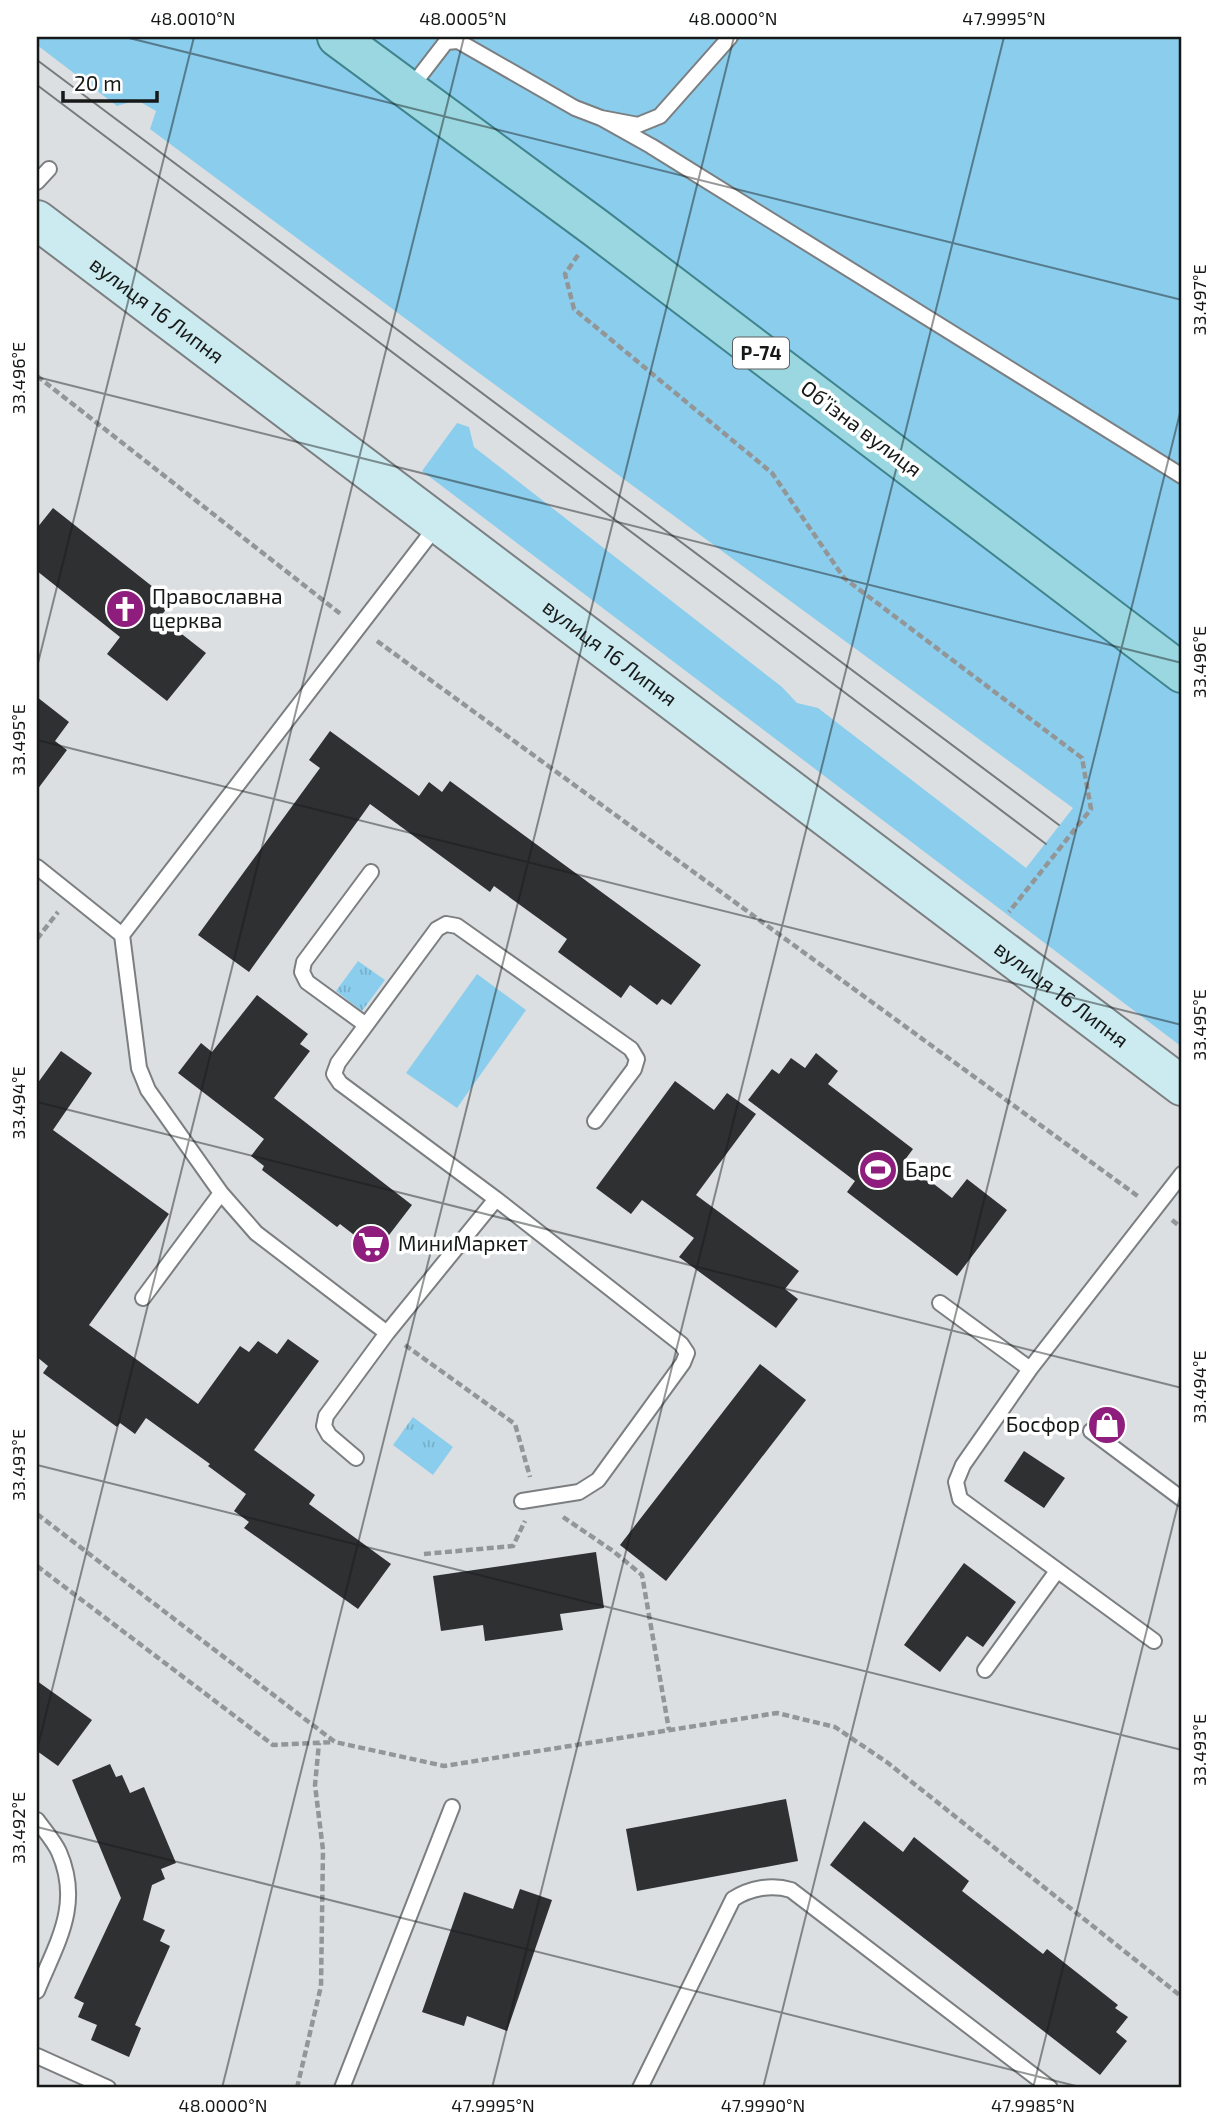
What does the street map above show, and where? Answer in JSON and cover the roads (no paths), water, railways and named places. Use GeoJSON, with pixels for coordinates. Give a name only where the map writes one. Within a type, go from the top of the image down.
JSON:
{"type":"FeatureCollection","features":[{"type":"Feature","properties":{"kind":"main road","name":"Обʼїзна вулиця"},"geometry":{"type":"LineString","coordinates":[[337,37],[596,228],[1182,673]]}},
{"type":"Feature","properties":{"kind":"street","name":"вулиця 16 Липня"},"geometry":{"type":"LineString","coordinates":[[37,220],[1182,1086]]}},
{"type":"Feature","properties":{"kind":"lane"},"geometry":{"type":"LineString","coordinates":[[601,118],[638,125],[660,116],[730,37]]}},
{"type":"Feature","properties":{"kind":"lane"},"geometry":{"type":"LineString","coordinates":[[408,91],[446,42],[458,41],[575,108],[601,118],[651,146],[1182,476]]}},
{"type":"Feature","properties":{"kind":"lane"},"geometry":{"type":"LineString","coordinates":[[37,182],[49,169]]}},
{"type":"Feature","properties":{"kind":"lane"},"geometry":{"type":"LineString","coordinates":[[122,935],[439,523]]}},
{"type":"Feature","properties":{"kind":"lane"},"geometry":{"type":"LineString","coordinates":[[37,867],[122,935],[139,1068],[148,1090],[221,1193],[265,1242],[387,1333]]}},
{"type":"Feature","properties":{"kind":"lane"},"geometry":{"type":"LineString","coordinates":[[366,1025],[307,982],[302,972],[304,962],[371,872]]}},
{"type":"Feature","properties":{"kind":"lane"},"geometry":{"type":"LineString","coordinates":[[529,1500],[579,1492],[598,1480],[684,1363],[687,1353],[681,1344],[496,1199],[340,1083],[334,1074],[338,1063],[437,929],[446,924],[457,926],[631,1049],[637,1059],[634,1069],[596,1121]]}},
{"type":"Feature","properties":{"kind":"lane"},"geometry":{"type":"LineString","coordinates":[[1154,1641],[960,1499],[956,1482],[963,1465],[1030,1369],[1182,1174]]}},
{"type":"Feature","properties":{"kind":"lane"},"geometry":{"type":"LineString","coordinates":[[143,1298],[221,1193]]}},
{"type":"Feature","properties":{"kind":"lane"},"geometry":{"type":"LineString","coordinates":[[356,1458],[328,1435],[324,1426],[326,1416],[387,1333],[496,1199]]}},
{"type":"Feature","properties":{"kind":"lane"},"geometry":{"type":"LineString","coordinates":[[940,1303],[1030,1369]]}},
{"type":"Feature","properties":{"kind":"lane"},"geometry":{"type":"LineString","coordinates":[[1091,1431],[1182,1499]]}},
{"type":"Feature","properties":{"kind":"lane"},"geometry":{"type":"LineString","coordinates":[[985,1670],[1057,1571]]}},
{"type":"Feature","properties":{"kind":"lane"},"geometry":{"type":"LineString","coordinates":[[342,2088],[452,1807]]}},
{"type":"Feature","properties":{"kind":"lane"},"geometry":{"type":"LineString","coordinates":[[37,1821],[58,1850],[69,1885],[68,1917],[37,1991]]}},
{"type":"Feature","properties":{"kind":"lane"},"geometry":{"type":"LineString","coordinates":[[640,2088],[733,1899],[745,1892],[779,1886],[792,1890],[1050,2088]]}},
{"type":"Feature","properties":{"kind":"lane"},"geometry":{"type":"LineString","coordinates":[[37,2056],[108,2088]]}},
{"type":"Feature","properties":{"kind":"tram line"},"geometry":{"type":"LineString","coordinates":[[37,60],[1059,825]]}},
{"type":"Feature","properties":{"kind":"tram line"},"geometry":{"type":"LineString","coordinates":[[37,85],[1046,844]]}},
{"type":"Feature","properties":{"kind":"place","name":"Православна церква"},"geometry":{"type":"Point","coordinates":[125,609]}},
{"type":"Feature","properties":{"kind":"place","name":"Барс"},"geometry":{"type":"Point","coordinates":[878,1170]}},
{"type":"Feature","properties":{"kind":"place","name":"МиниМаркет"},"geometry":{"type":"Point","coordinates":[371,1244]}},
{"type":"Feature","properties":{"kind":"place","name":"Босфор"},"geometry":{"type":"Point","coordinates":[1107,1425]}}]}
